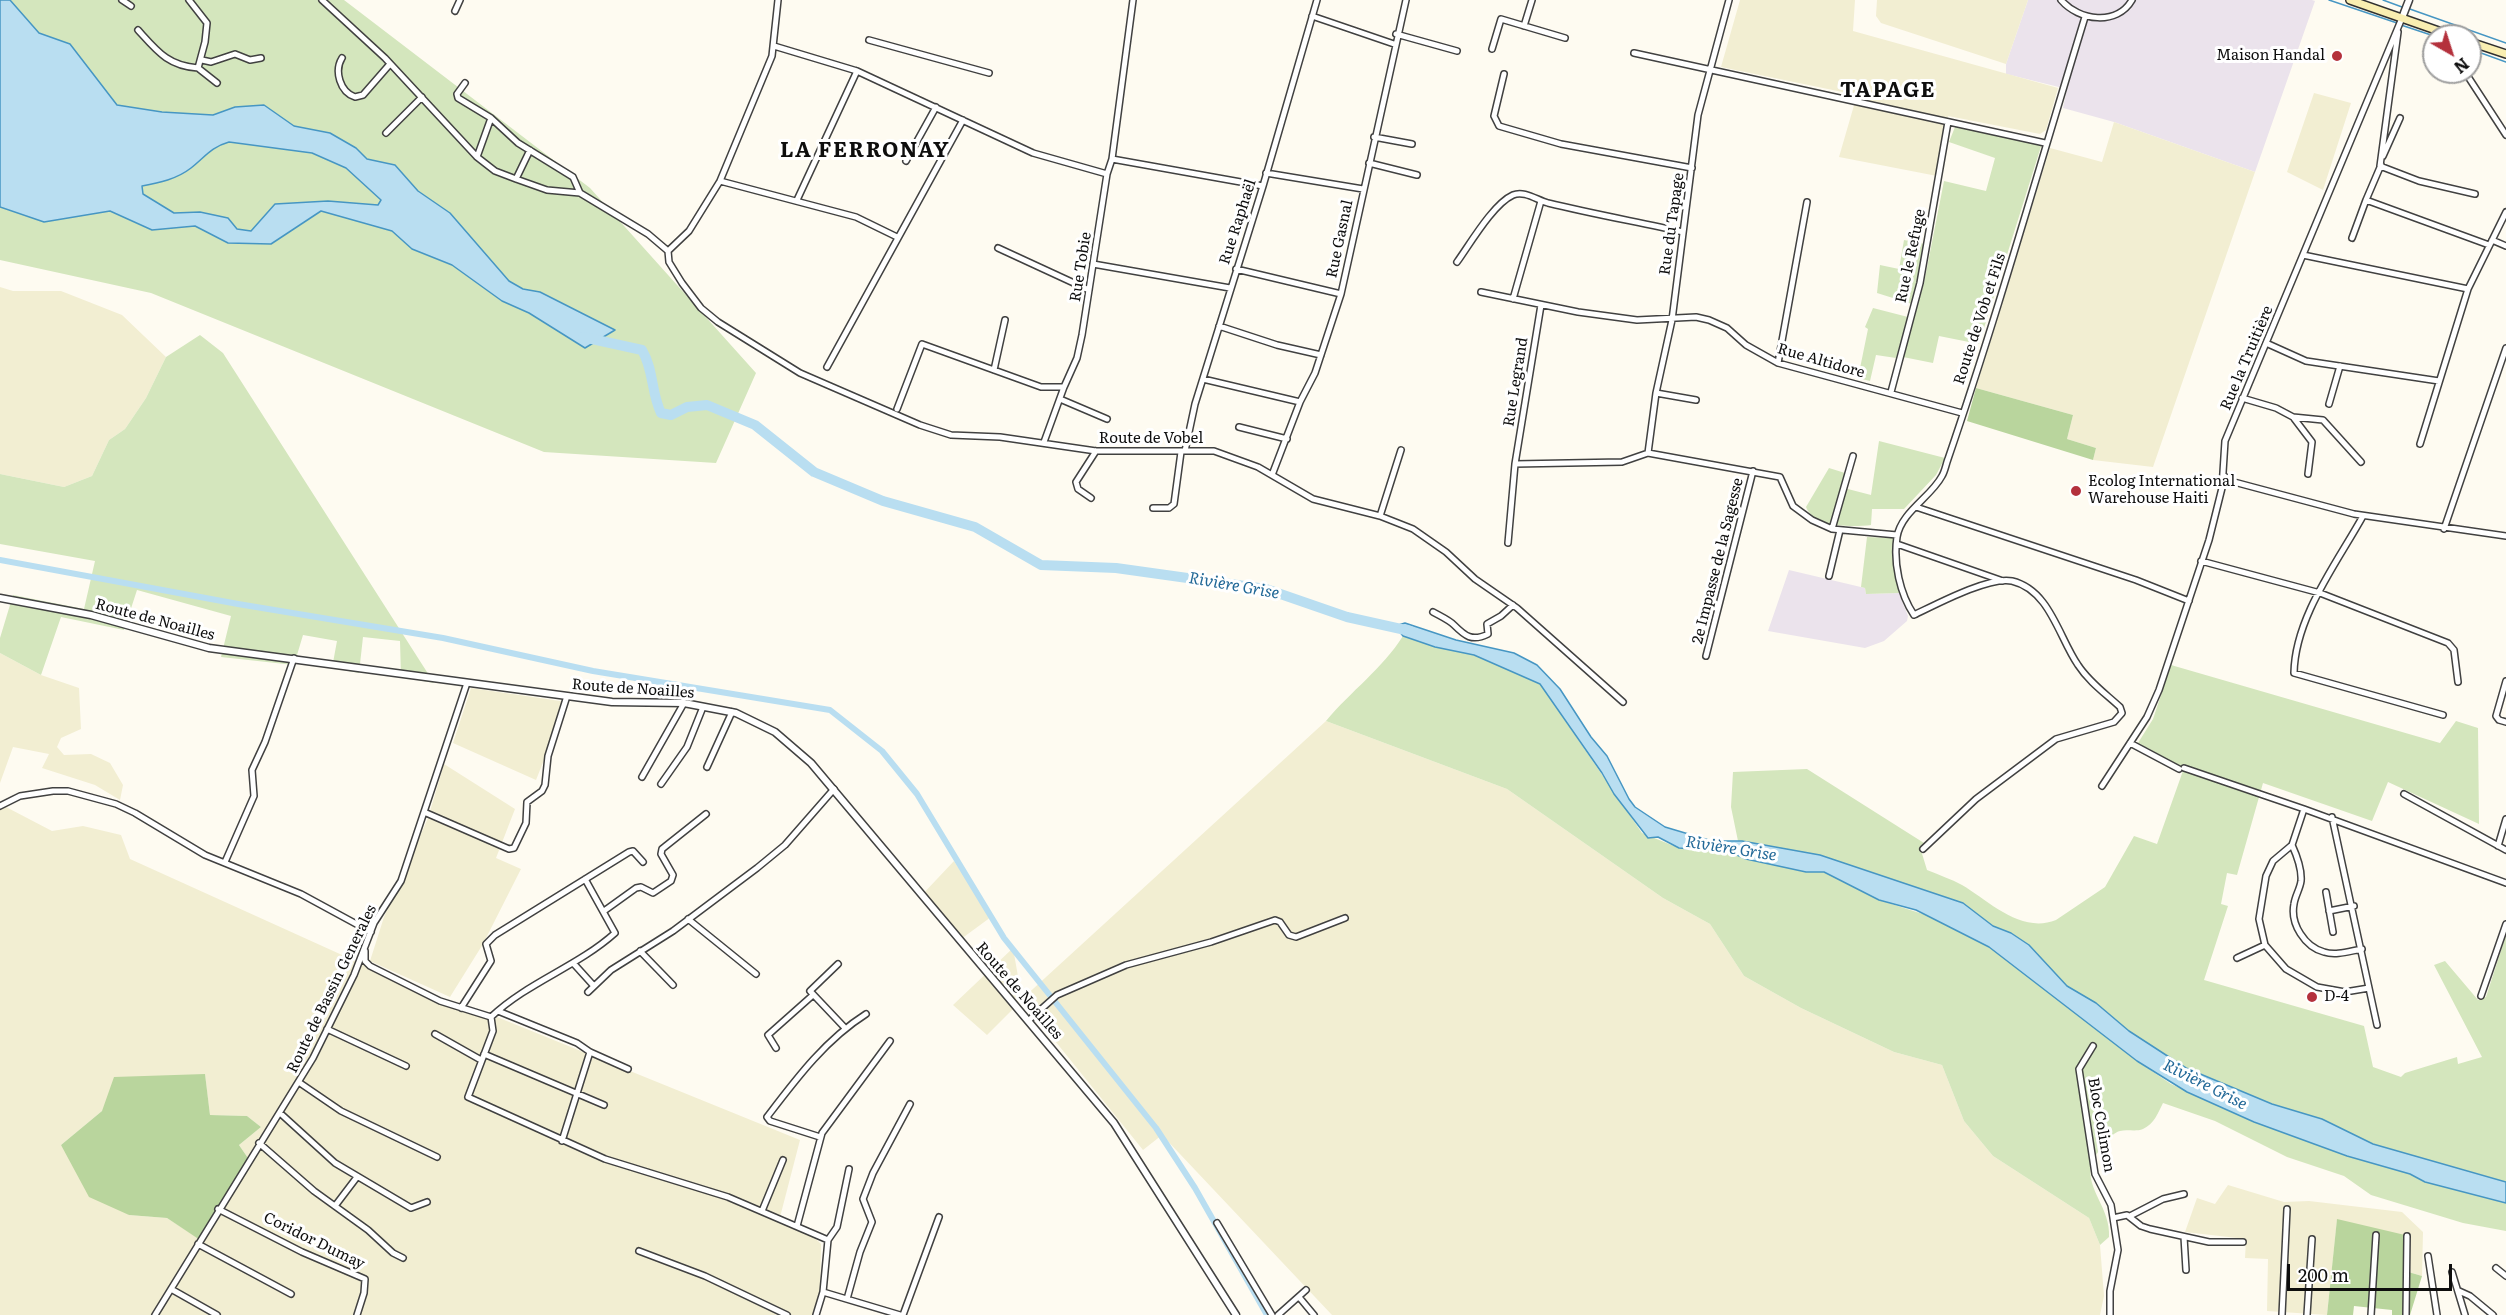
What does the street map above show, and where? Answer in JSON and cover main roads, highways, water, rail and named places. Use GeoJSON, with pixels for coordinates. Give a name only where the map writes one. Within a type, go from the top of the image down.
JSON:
{"type":"FeatureCollection","features":[{"type":"Feature","properties":{"kind":"main road"},"geometry":{"type":"LineString","coordinates":[[2350,0],[2422,28]]}},
{"type":"Feature","properties":{"kind":"main road"},"geometry":{"type":"LineString","coordinates":[[2482,46],[2506,54]]}},
{"type":"Feature","properties":{"kind":"water"},"geometry":{"type":"Polygon","coordinates":[[[0,0],[10,0],[39,33],[70,44],[117,105],[162,112],[213,115],[235,107],[264,105],[294,126],[330,133],[356,148],[367,159],[395,165],[418,191],[450,213],[509,281],[523,289],[540,292],[615,330],[585,348],[529,313],[502,301],[452,265],[412,249],[392,231],[321,211],[271,244],[228,243],[195,226],[152,230],[110,211],[44,222],[0,207],[0,0]],[[229,142],[213,150],[180,175],[142,186],[143,194],[174,213],[200,212],[228,218],[237,229],[251,231],[275,204],[328,201],[378,205],[381,200],[346,168],[312,153],[229,142]]]}},
{"type":"Feature","properties":{"kind":"water"},"geometry":{"type":"Polygon","coordinates":[[[1405,623],[1456,640],[1514,653],[1537,665],[1560,689],[1591,737],[1607,756],[1635,807],[1665,827],[1712,841],[1742,841],[1820,855],[1963,903],[1993,926],[2011,933],[2029,945],[2067,986],[2096,1003],[2129,1031],[2186,1068],[2272,1104],[2322,1119],[2373,1144],[2506,1182],[2506,1203],[2425,1182],[2410,1174],[2347,1156],[2254,1122],[2187,1092],[2137,1061],[1989,947],[1916,910],[1879,900],[1824,872],[1806,872],[1746,859],[1730,852],[1679,848],[1658,837],[1648,838],[1614,794],[1540,684],[1474,655],[1435,647],[1403,636],[1395,626],[1405,623]]]}},
{"type":"Feature","properties":{"kind":"waterway"},"geometry":{"type":"LineString","coordinates":[[2329,0],[2397,23]]}},
{"type":"Feature","properties":{"kind":"waterway"},"geometry":{"type":"LineString","coordinates":[[2383,0],[2402,7]]}},
{"type":"Feature","properties":{"kind":"waterway"},"geometry":{"type":"LineString","coordinates":[[2407,8],[2506,43]]}},
{"type":"Feature","properties":{"kind":"waterway"},"geometry":{"type":"LineString","coordinates":[[2401,25],[2422,32]]}},
{"type":"Feature","properties":{"kind":"waterway"},"geometry":{"type":"LineString","coordinates":[[2482,53],[2506,62]]}},
{"type":"Feature","properties":{"kind":"waterway","name":"Rivière Grise"},"geometry":{"type":"LineString","coordinates":[[583,337],[642,350],[649,365],[661,413],[671,415],[687,407],[707,405],[755,425],[814,472],[883,501],[975,527],[1041,565],[1116,568],[1266,589],[1347,617],[1410,631]]}},
{"type":"Feature","properties":{"kind":"waterway"},"geometry":{"type":"LineString","coordinates":[[0,560],[238,604],[443,638],[593,671],[830,710],[882,751],[917,794],[1004,938],[1156,1128],[1195,1188],[1267,1315]]}},
{"type":"Feature","properties":{"kind":"place","name":"Maison Handal"},"geometry":{"type":"Point","coordinates":[2337,56]}},
{"type":"Feature","properties":{"kind":"place","name":"Ecolog International Warehouse Haiti"},"geometry":{"type":"Point","coordinates":[2076,491]}},
{"type":"Feature","properties":{"kind":"place","name":"D-4"},"geometry":{"type":"Point","coordinates":[2312,997]}},
{"type":"Feature","properties":{"kind":"district","name":"TAPAGE"},"geometry":{"type":"Point","coordinates":[1888,91]}},
{"type":"Feature","properties":{"kind":"district","name":"LA FERRONAY"},"geometry":{"type":"Point","coordinates":[865,151]}}]}
